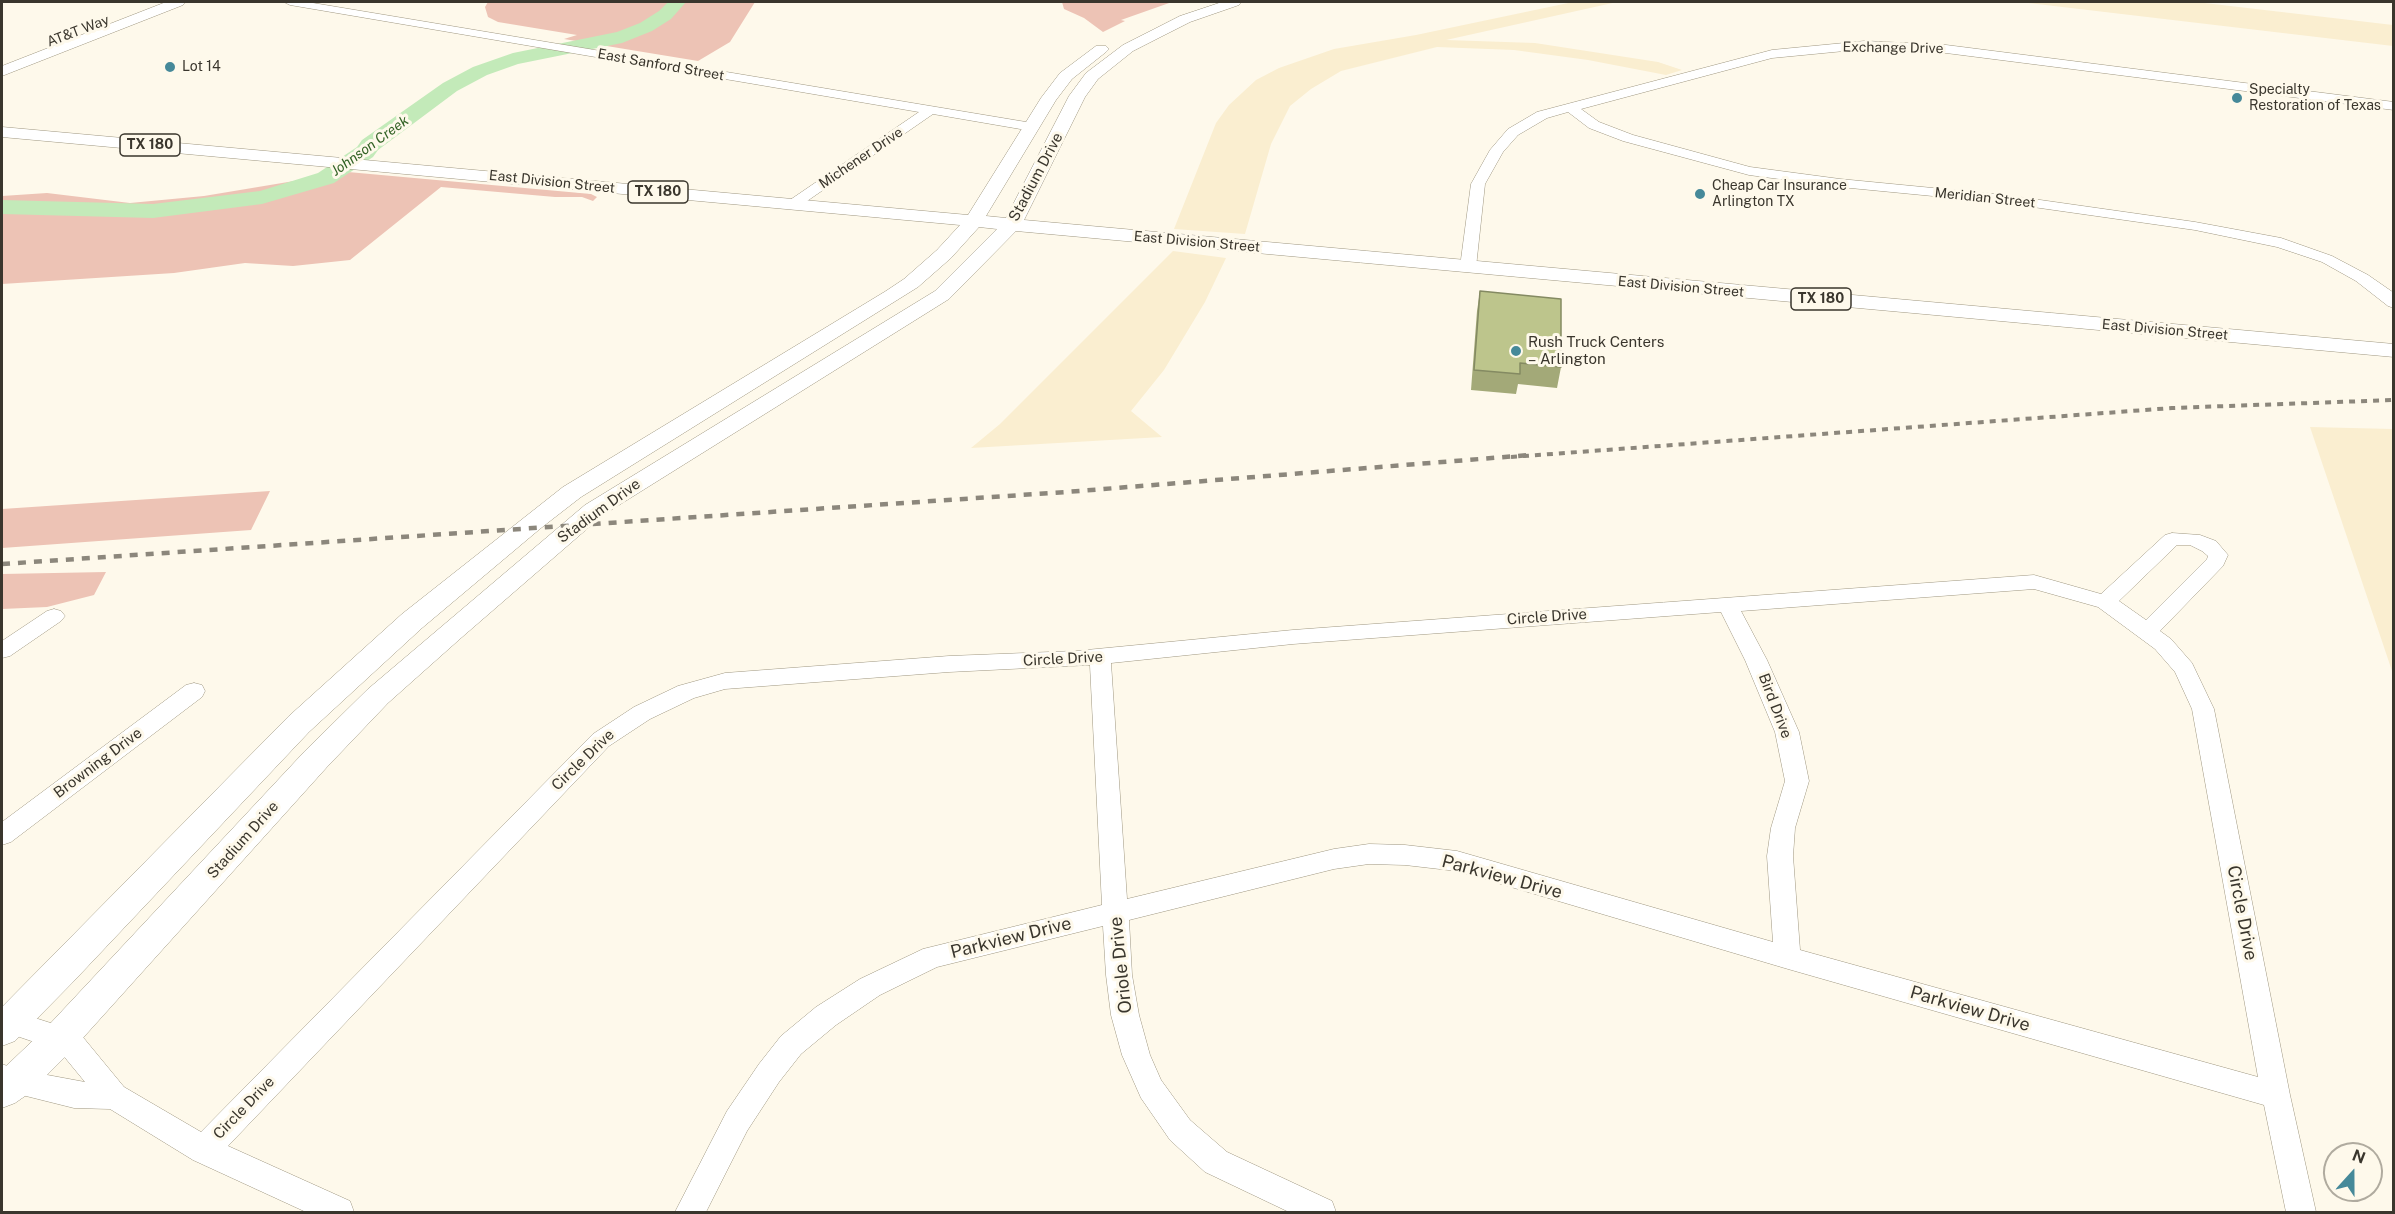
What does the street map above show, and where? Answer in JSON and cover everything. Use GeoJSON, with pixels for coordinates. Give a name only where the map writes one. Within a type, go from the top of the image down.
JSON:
{"type":"FeatureCollection","features":[{"type":"Feature","properties":{"kind":"main road"},"geometry":{"type":"LineString","coordinates":[[151,8],[178,2]]}},
{"type":"Feature","properties":{"kind":"main road","name":"Stadium Drive"},"geometry":{"type":"LineString","coordinates":[[6,1026],[291,732],[374,656],[532,522],[572,492],[805,351],[911,283],[944,254],[974,221],[1049,98],[1066,76],[1124,34],[1202,2]]}},
{"type":"Feature","properties":{"kind":"main road","name":"Stadium Drive"},"geometry":{"type":"LineString","coordinates":[[6,1083],[60,1038],[315,759],[378,696],[574,526],[630,487],[942,295],[1012,224],[1077,96],[1092,76],[1128,48],[1185,19],[1234,2]]}},
{"type":"Feature","properties":{"kind":"main road","name":"AT&T Way"},"geometry":{"type":"LineString","coordinates":[[2,61],[151,8]]}},
{"type":"Feature","properties":{"kind":"main road","name":"AT&T Way"},"geometry":{"type":"LineString","coordinates":[[2,71],[151,8]]}},
{"type":"Feature","properties":{"kind":"main road"},"geometry":{"type":"LineString","coordinates":[[1110,44],[1128,48]]}},
{"type":"Feature","properties":{"kind":"main road","name":"East Division Street"},"geometry":{"type":"LineString","coordinates":[[2,132],[2394,351]]}},
{"type":"Feature","properties":{"kind":"main road"},"geometry":{"type":"LineString","coordinates":[[978,261],[1023,240],[1078,230]]}},
{"type":"Feature","properties":{"kind":"main road"},"geometry":{"type":"LineString","coordinates":[[724,430],[722,425],[732,409],[805,351]]}},
{"type":"Feature","properties":{"kind":"main road"},"geometry":{"type":"LineString","coordinates":[[273,806],[315,746],[342,714],[374,682],[383,668],[374,656]]}},
{"type":"Feature","properties":{"kind":"street","name":"East Sanford Street"},"geometry":{"type":"LineString","coordinates":[[290,2],[1032,127]]}},
{"type":"Feature","properties":{"kind":"street","name":"Exchange Drive"},"geometry":{"type":"LineString","coordinates":[[1468,267],[1478,184],[1497,150],[1513,132],[1542,115],[1772,54],[1830,47],[1881,45],[1946,49],[2394,106]]}},
{"type":"Feature","properties":{"kind":"street","name":"Meridian Street"},"geometry":{"type":"LineString","coordinates":[[1570,107],[1594,125],[1628,138],[1749,171],[1840,183],[2005,199],[2195,226],[2281,243],[2306,250],[2345,269],[2385,294],[2394,303]]}},
{"type":"Feature","properties":{"kind":"street","name":"Michener Drive"},"geometry":{"type":"LineString","coordinates":[[792,205],[929,111]]}},
{"type":"Feature","properties":{"kind":"street"},"geometry":{"type":"LineString","coordinates":[[2105,602],[2172,539],[2193,539],[2209,546],[2218,555],[2216,561],[2147,632]]}},
{"type":"Feature","properties":{"kind":"street","name":"Circle Drive"},"geometry":{"type":"LineString","coordinates":[[204,1150],[601,740],[642,713],[686,692],[725,681],[950,664],[1100,657],[1293,637],[2034,582],[2105,602],[2163,644],[2184,668],[2203,710],[2276,1095],[2301,1212]]}},
{"type":"Feature","properties":{"kind":"street","name":"Bird Drive"},"geometry":{"type":"LineString","coordinates":[[1727,603],[1756,660],[1787,732],[1797,782],[1783,828],[1780,856],[1782,906],[1788,958]]}},
{"type":"Feature","properties":{"kind":"street"},"geometry":{"type":"LineString","coordinates":[[2,651],[54,616]]}},
{"type":"Feature","properties":{"kind":"street","name":"Oriole Drive"},"geometry":{"type":"LineString","coordinates":[[1100,657],[1119,975],[1125,1015],[1136,1055],[1151,1089],[1180,1130],[1216,1162],[1322,1212]]}},
{"type":"Feature","properties":{"kind":"street","name":"Browning Drive"},"geometry":{"type":"LineString","coordinates":[[2,835],[194,691]]}},
{"type":"Feature","properties":{"kind":"street","name":"Parkview Drive"},"geometry":{"type":"LineString","coordinates":[[690,1212],[738,1120],[769,1072],[791,1046],[826,1016],[870,987],[932,957],[1334,859],[1369,854],[1406,855],[1458,861],[1788,958],[2276,1095]]}},
{"type":"Feature","properties":{"kind":"street"},"geometry":{"type":"LineString","coordinates":[[6,1026],[60,1038],[72,1045],[114,1096],[204,1150],[339,1212]]}},
{"type":"Feature","properties":{"kind":"street"},"geometry":{"type":"LineString","coordinates":[[6,1083],[75,1095],[114,1096]]}},
{"type":"Feature","properties":{"kind":"shaded area"},"geometry":{"type":"Polygon","coordinates":[[[488,2],[755,2],[730,42],[698,61],[564,39],[577,35],[498,22],[488,17],[485,7],[488,2]]]}},
{"type":"Feature","properties":{"kind":"shaded area"},"geometry":{"type":"Polygon","coordinates":[[[1062,2],[1172,2],[1121,20],[1125,21],[1103,32],[1084,18],[1064,9],[1062,2]]]}},
{"type":"Feature","properties":{"kind":"shaded area"},"geometry":{"type":"Polygon","coordinates":[[[1573,2],[1617,2],[1446,40],[1535,43],[1658,62],[1682,70],[1666,75],[1588,60],[1514,50],[1437,47],[1341,71],[1311,89],[1290,106],[1271,144],[1245,234],[1174,229],[1216,123],[1229,105],[1256,80],[1279,68],[1334,49],[1416,35],[1573,2]]]}},
{"type":"Feature","properties":{"kind":"shaded area"},"geometry":{"type":"Polygon","coordinates":[[[2020,2],[2196,2],[2393,25],[2393,46],[2020,2]]]}},
{"type":"Feature","properties":{"kind":"shaded area"},"geometry":{"type":"Polygon","coordinates":[[[348,172],[591,194],[597,197],[593,201],[582,197],[555,197],[441,187],[350,260],[293,266],[245,263],[174,273],[2,284],[2,196],[47,193],[130,203],[204,196],[348,172]]]}},
{"type":"Feature","properties":{"kind":"shaded area"},"geometry":{"type":"Polygon","coordinates":[[[1173,251],[1226,258],[1205,302],[1164,370],[1131,411],[1162,437],[971,448],[1000,424],[1173,251]]]}},
{"type":"Feature","properties":{"kind":"shaded area"},"geometry":{"type":"Polygon","coordinates":[[[2310,427],[2393,429],[2393,674],[2310,427]]]}},
{"type":"Feature","properties":{"kind":"shaded area"},"geometry":{"type":"Polygon","coordinates":[[[270,491],[251,530],[2,548],[2,509],[270,491]]]}},
{"type":"Feature","properties":{"kind":"shaded area"},"geometry":{"type":"Polygon","coordinates":[[[106,572],[94,595],[47,607],[2,609],[2,574],[106,572]]]}},
{"type":"Feature","properties":{"kind":"building","name":"Rush Truck Centers – Arlington"},"geometry":{"type":"Polygon","coordinates":[[[1480,291],[1561,299],[1561,367],[1520,363],[1520,374],[1474,370],[1480,291]]]}},
{"type":"Feature","properties":{"kind":"waterway","name":"Johnson Creek"},"geometry":{"type":"LineString","coordinates":[[2,207],[153,211],[262,197],[326,178],[365,152],[370,145],[450,87],[480,71],[513,59],[622,37],[646,27],[665,15],[677,2]]}},
{"type":"Feature","properties":{"kind":"railway"},"geometry":{"type":"LineString","coordinates":[[1511,457],[2172,408],[2394,400]]}},
{"type":"Feature","properties":{"kind":"railway"},"geometry":{"type":"LineString","coordinates":[[2,564],[1066,492],[1530,455]]}},
{"type":"Feature","properties":{"kind":"place","name":"Lot 14"},"geometry":{"type":"Point","coordinates":[170,67]}},
{"type":"Feature","properties":{"kind":"place","name":"Specialty Restoration of Texas"},"geometry":{"type":"Point","coordinates":[2237,98]}},
{"type":"Feature","properties":{"kind":"place","name":"Cheap Car Insurance Arlington TX"},"geometry":{"type":"Point","coordinates":[1700,194]}},
{"type":"Feature","properties":{"kind":"place","name":"Rush Truck Centers – Arlington"},"geometry":{"type":"Point","coordinates":[1516,351]}}]}
